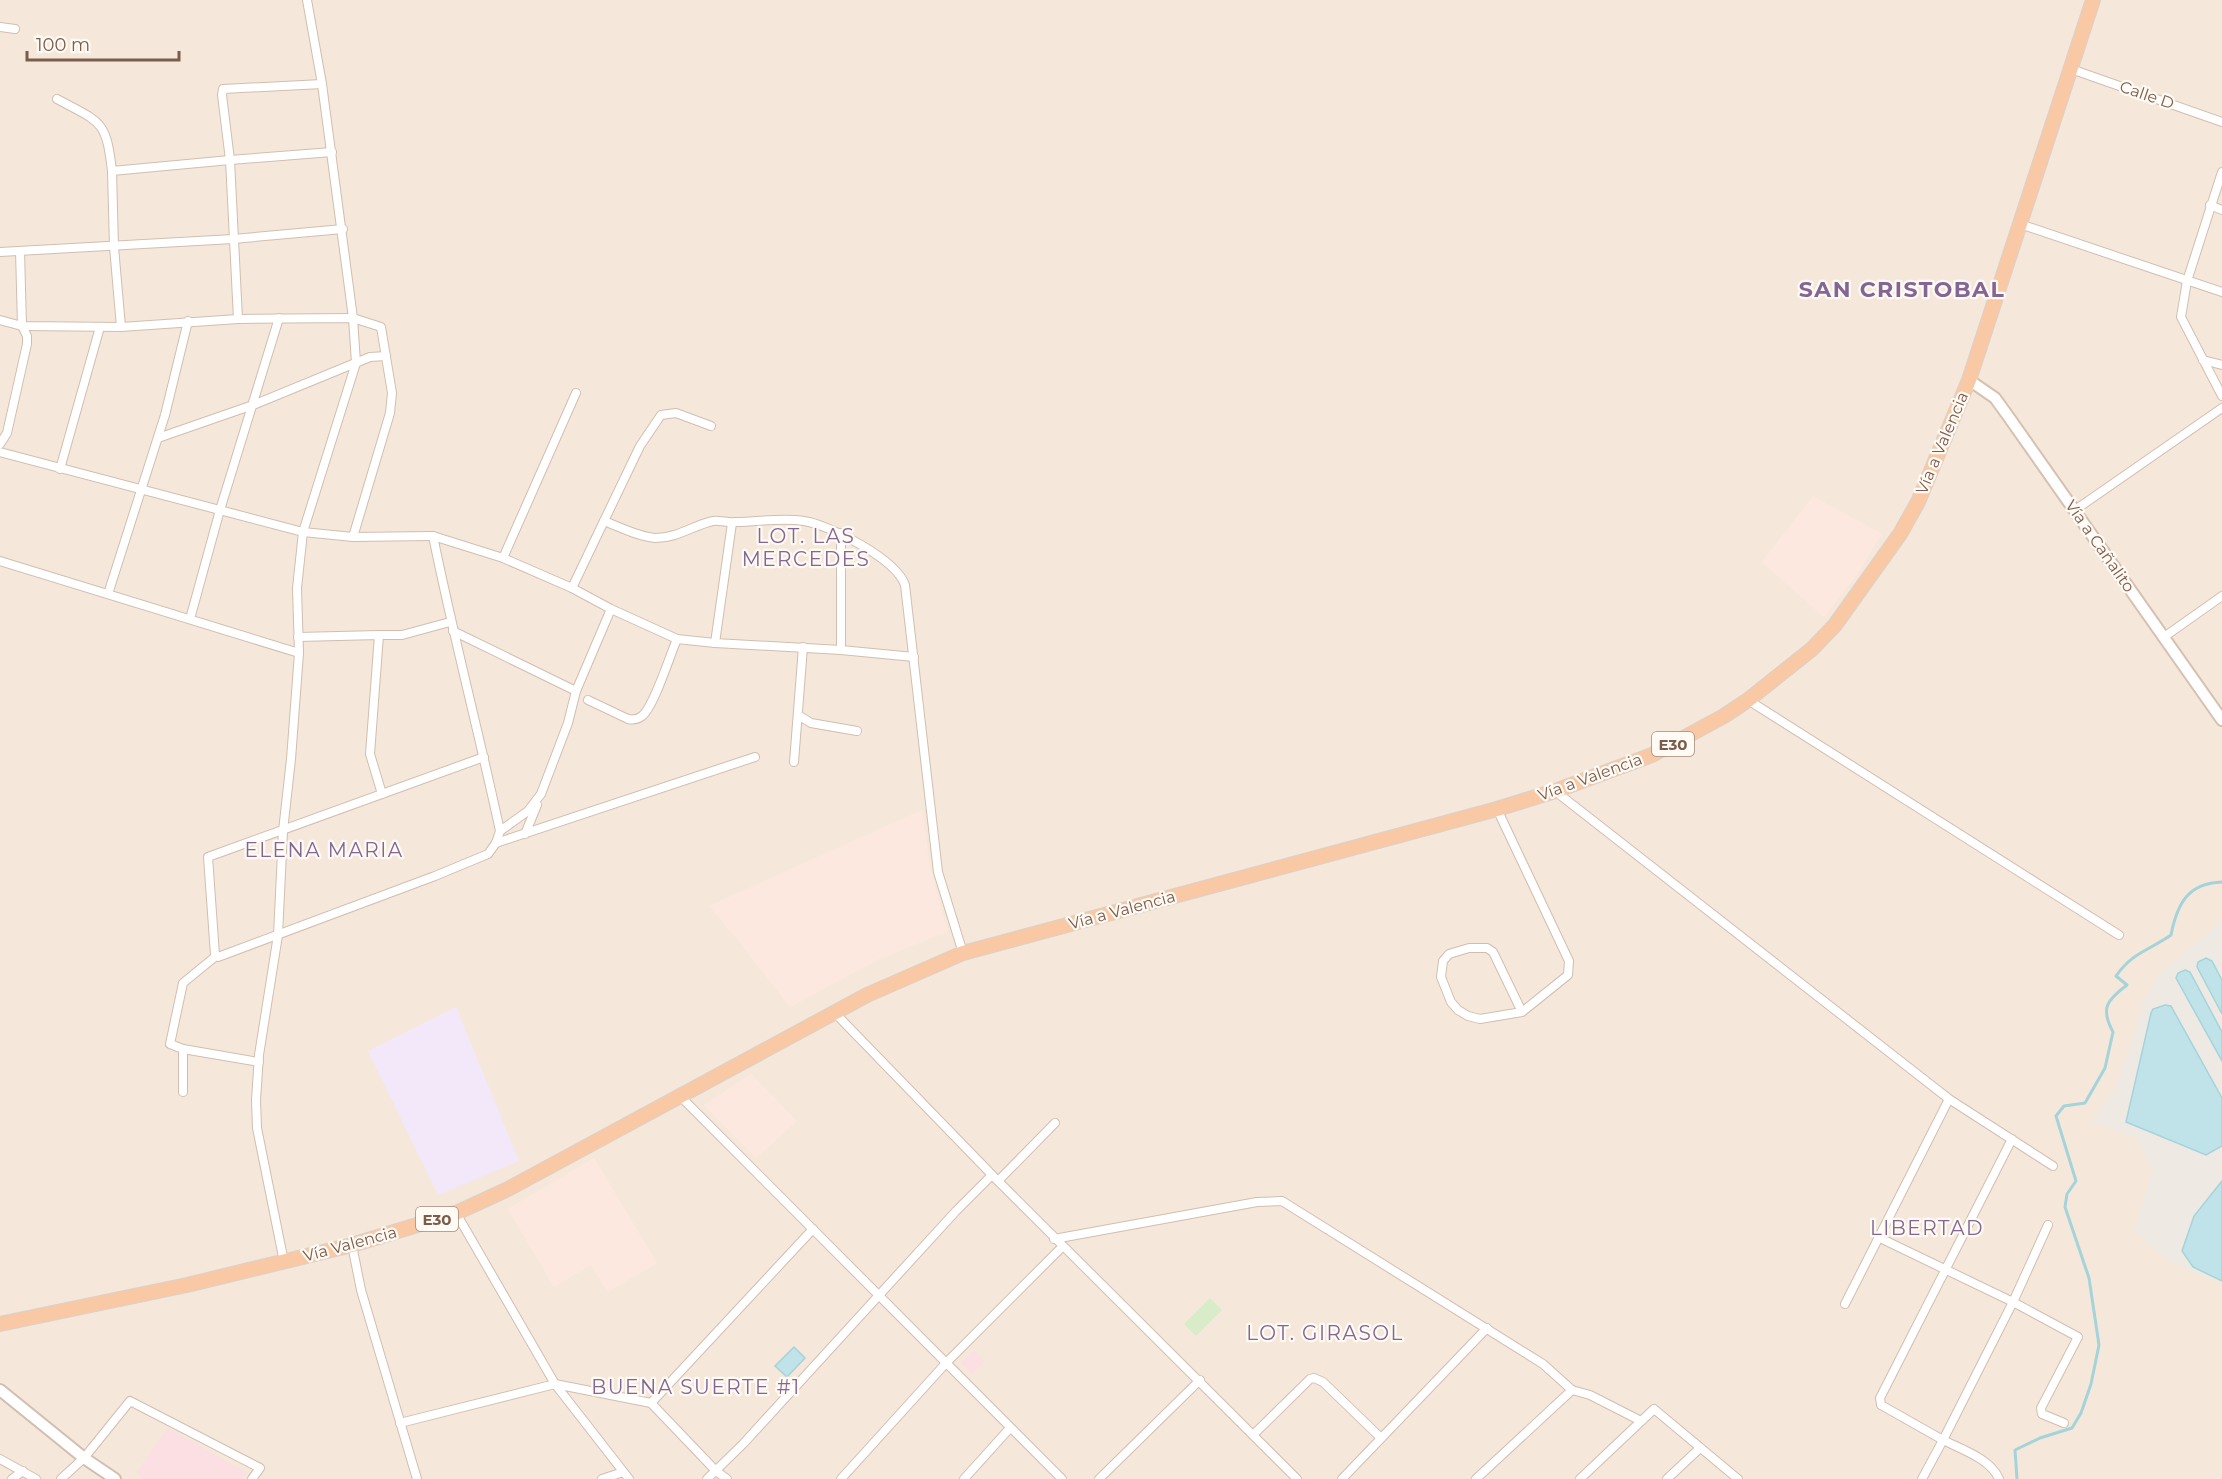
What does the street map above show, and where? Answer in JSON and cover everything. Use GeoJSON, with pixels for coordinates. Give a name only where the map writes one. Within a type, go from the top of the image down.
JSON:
{"type":"FeatureCollection","features":[{"type":"Feature","properties":{"kind":"highway","name":"Vía a Valencia"},"geometry":{"type":"LineString","coordinates":[[834,1012],[963,953],[1497,809],[1652,755],[1724,716],[1748,700],[1812,649],[1835,625],[1900,534],[1918,502],[1969,380],[2093,0]]}},
{"type":"Feature","properties":{"kind":"highway","name":"Vía Valencia"},"geometry":{"type":"LineString","coordinates":[[0,1324],[284,1262],[352,1245],[456,1214],[508,1189],[834,1012]]}},
{"type":"Feature","properties":{"kind":"main road","name":"Vía a Cañalito"},"geometry":{"type":"LineString","coordinates":[[1969,380],[1995,398],[2222,720]]}},
{"type":"Feature","properties":{"kind":"main road"},"geometry":{"type":"LineString","coordinates":[[0,1390],[84,1458],[115,1479]]}},
{"type":"Feature","properties":{"kind":"street"},"geometry":{"type":"LineString","coordinates":[[284,1262],[257,1128],[256,1100],[259,1062],[278,935],[283,831],[299,653],[297,588],[303,532],[356,363],[343,229],[307,0]]}},
{"type":"Feature","properties":{"kind":"street"},"geometry":{"type":"LineString","coordinates":[[0,27],[15,29]]}},
{"type":"Feature","properties":{"kind":"street","name":"Calle D"},"geometry":{"type":"LineString","coordinates":[[2072,69],[2222,122]]}},
{"type":"Feature","properties":{"kind":"street"},"geometry":{"type":"LineString","coordinates":[[238,320],[230,160],[222,93],[224,88],[322,84]]}},
{"type":"Feature","properties":{"kind":"street"},"geometry":{"type":"LineString","coordinates":[[57,99],[92,118],[104,129],[109,141],[114,247],[121,327]]}},
{"type":"Feature","properties":{"kind":"street"},"geometry":{"type":"LineString","coordinates":[[112,171],[332,152]]}},
{"type":"Feature","properties":{"kind":"street"},"geometry":{"type":"LineString","coordinates":[[2222,172],[2187,280],[2182,321],[2222,396]]}},
{"type":"Feature","properties":{"kind":"street"},"geometry":{"type":"LineString","coordinates":[[2210,206],[2222,210]]}},
{"type":"Feature","properties":{"kind":"street"},"geometry":{"type":"LineString","coordinates":[[2020,224],[2222,292]]}},
{"type":"Feature","properties":{"kind":"street"},"geometry":{"type":"LineString","coordinates":[[0,252],[114,247],[343,229]]}},
{"type":"Feature","properties":{"kind":"street"},"geometry":{"type":"LineString","coordinates":[[0,444],[7,433],[26,352],[27,336],[22,326],[20,251]]}},
{"type":"Feature","properties":{"kind":"street"},"geometry":{"type":"LineString","coordinates":[[190,620],[220,510],[279,318]]}},
{"type":"Feature","properties":{"kind":"street"},"geometry":{"type":"LineString","coordinates":[[0,320],[22,326],[121,327],[188,321],[353,318],[381,327],[392,402],[353,537]]}},
{"type":"Feature","properties":{"kind":"street"},"geometry":{"type":"LineString","coordinates":[[108,594],[158,438],[188,321]]}},
{"type":"Feature","properties":{"kind":"street"},"geometry":{"type":"LineString","coordinates":[[60,469],[100,327]]}},
{"type":"Feature","properties":{"kind":"street"},"geometry":{"type":"LineString","coordinates":[[158,438],[253,405],[370,357],[386,356]]}},
{"type":"Feature","properties":{"kind":"street"},"geometry":{"type":"LineString","coordinates":[[2203,360],[2222,365]]}},
{"type":"Feature","properties":{"kind":"street"},"geometry":{"type":"LineString","coordinates":[[503,558],[576,393]]}},
{"type":"Feature","properties":{"kind":"street"},"geometry":{"type":"LineString","coordinates":[[2075,510],[2222,408]]}},
{"type":"Feature","properties":{"kind":"street"},"geometry":{"type":"LineString","coordinates":[[572,588],[640,446],[661,415],[675,413],[711,426]]}},
{"type":"Feature","properties":{"kind":"street"},"geometry":{"type":"LineString","coordinates":[[0,452],[303,532],[353,537],[433,536],[503,558],[572,588],[610,609],[677,639],[914,657]]}},
{"type":"Feature","properties":{"kind":"street"},"geometry":{"type":"LineString","coordinates":[[604,521],[655,538],[677,534],[713,521],[732,523],[807,521],[841,532],[876,555],[903,578],[938,872],[963,953]]}},
{"type":"Feature","properties":{"kind":"street"},"geometry":{"type":"LineString","coordinates":[[715,642],[732,523]]}},
{"type":"Feature","properties":{"kind":"street"},"geometry":{"type":"LineString","coordinates":[[841,532],[841,650]]}},
{"type":"Feature","properties":{"kind":"street"},"geometry":{"type":"LineString","coordinates":[[259,1062],[183,1049],[170,1044],[183,983],[216,956],[278,935],[478,859],[488,854],[496,843],[500,831],[450,622],[433,536]]}},
{"type":"Feature","properties":{"kind":"street"},"geometry":{"type":"LineString","coordinates":[[0,561],[299,653]]}},
{"type":"Feature","properties":{"kind":"street"},"geometry":{"type":"LineString","coordinates":[[2164,637],[2222,597]]}},
{"type":"Feature","properties":{"kind":"street"},"geometry":{"type":"LineString","coordinates":[[525,834],[565,732],[576,691],[610,609]]}},
{"type":"Feature","properties":{"kind":"street"},"geometry":{"type":"LineString","coordinates":[[298,637],[402,635],[450,622]]}},
{"type":"Feature","properties":{"kind":"street"},"geometry":{"type":"LineString","coordinates":[[453,631],[576,691]]}},
{"type":"Feature","properties":{"kind":"street"},"geometry":{"type":"LineString","coordinates":[[379,635],[370,754],[382,794]]}},
{"type":"Feature","properties":{"kind":"street"},"geometry":{"type":"LineString","coordinates":[[588,700],[628,719],[634,720],[641,717],[651,702],[677,639]]}},
{"type":"Feature","properties":{"kind":"street"},"geometry":{"type":"LineString","coordinates":[[794,762],[803,647]]}},
{"type":"Feature","properties":{"kind":"street"},"geometry":{"type":"LineString","coordinates":[[1748,700],[2119,935]]}},
{"type":"Feature","properties":{"kind":"street"},"geometry":{"type":"LineString","coordinates":[[798,715],[811,723],[857,731]]}},
{"type":"Feature","properties":{"kind":"street"},"geometry":{"type":"LineString","coordinates":[[216,956],[207,859],[484,757]]}},
{"type":"Feature","properties":{"kind":"street"},"geometry":{"type":"LineString","coordinates":[[496,843],[755,757]]}},
{"type":"Feature","properties":{"kind":"street"},"geometry":{"type":"LineString","coordinates":[[1555,790],[1949,1099],[2053,1166]]}},
{"type":"Feature","properties":{"kind":"street"},"geometry":{"type":"LineString","coordinates":[[500,831],[528,812],[541,794]]}},
{"type":"Feature","properties":{"kind":"street"},"geometry":{"type":"LineString","coordinates":[[1497,809],[1569,961],[1570,969],[1565,979],[1522,1012],[1480,1019],[1458,1010],[1451,1002],[1441,977],[1443,961],[1449,954],[1469,948],[1487,948],[1494,952],[1522,1012]]}},
{"type":"Feature","properties":{"kind":"street"},"geometry":{"type":"LineString","coordinates":[[834,1012],[1054,1239],[1200,1380],[1297,1479]]}},
{"type":"Feature","properties":{"kind":"street"},"geometry":{"type":"LineString","coordinates":[[183,1049],[183,1092]]}},
{"type":"Feature","properties":{"kind":"street"},"geometry":{"type":"LineString","coordinates":[[679,1095],[1062,1479]]}},
{"type":"Feature","properties":{"kind":"street"},"geometry":{"type":"LineString","coordinates":[[1845,1304],[1949,1099]]}},
{"type":"Feature","properties":{"kind":"street"},"geometry":{"type":"LineString","coordinates":[[707,1479],[880,1296],[956,1211],[1055,1123]]}},
{"type":"Feature","properties":{"kind":"street"},"geometry":{"type":"LineString","coordinates":[[1999,1479],[1996,1471],[1988,1464],[1881,1405],[1880,1398],[2012,1139]]}},
{"type":"Feature","properties":{"kind":"street"},"geometry":{"type":"LineString","coordinates":[[1054,1239],[1257,1202],[1282,1201],[1543,1364],[1572,1390],[1590,1395],[1641,1421]]}},
{"type":"Feature","properties":{"kind":"street"},"geometry":{"type":"LineString","coordinates":[[456,1214],[555,1384],[629,1479]]}},
{"type":"Feature","properties":{"kind":"street"},"geometry":{"type":"LineString","coordinates":[[1922,1479],[2013,1302],[2048,1225]]}},
{"type":"Feature","properties":{"kind":"street"},"geometry":{"type":"LineString","coordinates":[[651,1403],[813,1229]]}},
{"type":"Feature","properties":{"kind":"street"},"geometry":{"type":"LineString","coordinates":[[1880,1238],[2013,1302],[2078,1337],[2041,1408],[2042,1414],[2064,1423]]}},
{"type":"Feature","properties":{"kind":"street"},"geometry":{"type":"LineString","coordinates":[[352,1245],[361,1290],[417,1479]]}},
{"type":"Feature","properties":{"kind":"street"},"geometry":{"type":"LineString","coordinates":[[840,1479],[947,1362],[1062,1247]]}},
{"type":"Feature","properties":{"kind":"street"},"geometry":{"type":"LineString","coordinates":[[1342,1479],[1487,1328]]}},
{"type":"Feature","properties":{"kind":"street"},"geometry":{"type":"LineString","coordinates":[[1253,1435],[1310,1379],[1314,1378],[1323,1382],[1382,1438]]}},
{"type":"Feature","properties":{"kind":"street"},"geometry":{"type":"LineString","coordinates":[[1099,1479],[1200,1380]]}},
{"type":"Feature","properties":{"kind":"street"},"geometry":{"type":"LineString","coordinates":[[400,1423],[555,1384],[651,1403],[716,1471],[727,1479]]}},
{"type":"Feature","properties":{"kind":"street"},"geometry":{"type":"LineString","coordinates":[[1476,1479],[1572,1390]]}},
{"type":"Feature","properties":{"kind":"street"},"geometry":{"type":"LineString","coordinates":[[62,1479],[84,1458],[130,1401],[260,1468],[252,1479]]}},
{"type":"Feature","properties":{"kind":"street"},"geometry":{"type":"LineString","coordinates":[[1580,1479],[1654,1409],[1738,1479]]}},
{"type":"Feature","properties":{"kind":"street"},"geometry":{"type":"LineString","coordinates":[[964,1479],[1010,1428]]}},
{"type":"Feature","properties":{"kind":"street"},"geometry":{"type":"LineString","coordinates":[[1667,1479],[1701,1448]]}},
{"type":"Feature","properties":{"kind":"street"},"geometry":{"type":"LineString","coordinates":[[0,1459],[36,1479]]}},
{"type":"Feature","properties":{"kind":"street"},"geometry":{"type":"LineString","coordinates":[[12,1479],[23,1471]]}},
{"type":"Feature","properties":{"kind":"street"},"geometry":{"type":"LineString","coordinates":[[602,1479],[623,1472]]}},
{"type":"Feature","properties":{"kind":"shaded area"},"geometry":{"type":"Polygon","coordinates":[[[0,0],[2222,0],[2222,1479],[0,1479],[0,0]]]}},
{"type":"Feature","properties":{"kind":"shaded area"},"geometry":{"type":"Polygon","coordinates":[[[1813,496],[1882,534],[1858,573],[1824,617],[1762,562],[1813,496]]]}},
{"type":"Feature","properties":{"kind":"shaded area"},"geometry":{"type":"Polygon","coordinates":[[[922,810],[930,868],[948,931],[877,960],[790,1007],[709,906],[922,810]]]}},
{"type":"Feature","properties":{"kind":"shaded area"},"geometry":{"type":"Polygon","coordinates":[[[2222,921],[2222,1283],[2172,1263],[2134,1231],[2153,1168],[2135,1137],[2092,1122],[2116,1086],[2143,1002],[2158,975],[2222,921]]]}},
{"type":"Feature","properties":{"kind":"shaded area"},"geometry":{"type":"Polygon","coordinates":[[[456,1007],[519,1161],[438,1195],[368,1051],[456,1007]]]}},
{"type":"Feature","properties":{"kind":"shaded area"},"geometry":{"type":"Polygon","coordinates":[[[751,1074],[797,1121],[756,1158],[704,1105],[751,1074]]]}},
{"type":"Feature","properties":{"kind":"shaded area"},"geometry":{"type":"Polygon","coordinates":[[[594,1158],[657,1263],[608,1292],[591,1265],[554,1287],[508,1209],[594,1158]]]}},
{"type":"Feature","properties":{"kind":"shaded area"},"geometry":{"type":"Polygon","coordinates":[[[974,1350],[985,1361],[972,1374],[961,1363],[974,1350]]]}},
{"type":"Feature","properties":{"kind":"shaded area"},"geometry":{"type":"Polygon","coordinates":[[[168,1428],[247,1473],[241,1479],[144,1479],[136,1473],[168,1428]]]}},
{"type":"Feature","properties":{"kind":"green space"},"geometry":{"type":"Polygon","coordinates":[[[1210,1298],[1222,1310],[1196,1336],[1184,1324],[1210,1298]]]}},
{"type":"Feature","properties":{"kind":"water"},"geometry":{"type":"Polygon","coordinates":[[[2206,958],[2212,961],[2222,980],[2222,1014],[2197,967],[2198,962],[2206,958]]]}},
{"type":"Feature","properties":{"kind":"water"},"geometry":{"type":"Polygon","coordinates":[[[2185,970],[2190,972],[2222,1032],[2222,1061],[2176,978],[2178,973],[2185,970]]]}},
{"type":"Feature","properties":{"kind":"water"},"geometry":{"type":"Polygon","coordinates":[[[2165,1005],[2171,1006],[2222,1098],[2222,1146],[2206,1155],[2126,1122],[2151,1013],[2153,1009],[2165,1005]]]}},
{"type":"Feature","properties":{"kind":"water"},"geometry":{"type":"Polygon","coordinates":[[[2222,1181],[2222,1281],[2193,1267],[2182,1251],[2194,1216],[2222,1181]]]}},
{"type":"Feature","properties":{"kind":"water"},"geometry":{"type":"Polygon","coordinates":[[[794,1347],[805,1358],[787,1377],[775,1366],[794,1347]]]}},
{"type":"Feature","properties":{"kind":"waterway"},"geometry":{"type":"LineString","coordinates":[[2017,1479],[2015,1450],[2040,1438],[2072,1428],[2081,1413],[2091,1384],[2099,1345],[2089,1278],[2065,1207],[2067,1194],[2076,1181],[2056,1116],[2064,1106],[2085,1103],[2105,1068],[2113,1032],[2106,1011],[2110,1000],[2127,985],[2116,976],[2135,957],[2171,935],[2177,914],[2186,897],[2201,886],[2222,882]]}},
{"type":"Feature","properties":{"kind":"district","name":"SAN CRISTOBAL"},"geometry":{"type":"Point","coordinates":[1902,289]}},
{"type":"Feature","properties":{"kind":"district","name":"LOT. LAS MERCEDES"},"geometry":{"type":"Point","coordinates":[806,548]}},
{"type":"Feature","properties":{"kind":"district","name":"ELENA MARIA"},"geometry":{"type":"Point","coordinates":[324,850]}},
{"type":"Feature","properties":{"kind":"district","name":"LIBERTAD"},"geometry":{"type":"Point","coordinates":[1927,1228]}},
{"type":"Feature","properties":{"kind":"district","name":"LOT. GIRASOL"},"geometry":{"type":"Point","coordinates":[1325,1333]}},
{"type":"Feature","properties":{"kind":"district","name":"BUENA SUERTE #1"},"geometry":{"type":"Point","coordinates":[696,1387]}}]}
